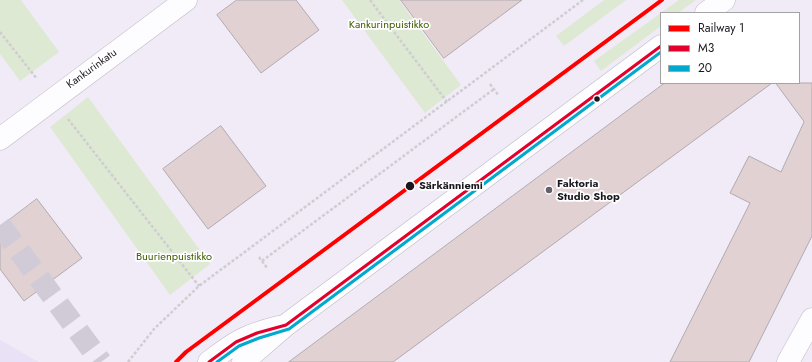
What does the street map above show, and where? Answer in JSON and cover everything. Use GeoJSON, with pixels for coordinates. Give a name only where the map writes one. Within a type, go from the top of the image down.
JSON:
{"type":"FeatureCollection","features":[{"type":"Feature","properties":{"kind":"main road","name":"Kankurinkatu"},"geometry":{"type":"LineString","coordinates":[[0,139],[186,0]]}},
{"type":"Feature","properties":{"kind":"main road"},"geometry":{"type":"LineString","coordinates":[[707,12],[724,0]]}},
{"type":"Feature","properties":{"kind":"main road"},"geometry":{"type":"LineString","coordinates":[[244,362],[286,325],[660,47]]}},
{"type":"Feature","properties":{"kind":"main road"},"geometry":{"type":"LineString","coordinates":[[788,362],[812,319]]}},
{"type":"Feature","properties":{"kind":"main road"},"geometry":{"type":"LineString","coordinates":[[209,362],[236,342],[257,333],[286,325]]}},
{"type":"Feature","properties":{"kind":"path"},"geometry":{"type":"LineString","coordinates":[[370,0],[447,102]]}},
{"type":"Feature","properties":{"kind":"path"},"geometry":{"type":"LineString","coordinates":[[128,362],[154,329],[199,286],[584,0]]}},
{"type":"Feature","properties":{"kind":"path"},"geometry":{"type":"LineString","coordinates":[[0,32],[199,286]]}},
{"type":"Feature","properties":{"kind":"path"},"geometry":{"type":"LineString","coordinates":[[490,84],[499,96]]}},
{"type":"Feature","properties":{"kind":"path"},"geometry":{"type":"LineString","coordinates":[[262,261],[494,89]]}},
{"type":"Feature","properties":{"kind":"path"},"geometry":{"type":"LineString","coordinates":[[258,257],[267,268]]}},
{"type":"Feature","properties":{"kind":"shaded area"},"geometry":{"type":"Polygon","coordinates":[[[0,340],[39,362],[0,362],[0,340]]]}},
{"type":"Feature","properties":{"kind":"green space"},"geometry":{"type":"Polygon","coordinates":[[[0,0],[21,0],[59,52],[20,81],[0,54],[0,0]]]}},
{"type":"Feature","properties":{"kind":"green space","name":"Kankurinpuistikko"},"geometry":{"type":"Polygon","coordinates":[[[342,0],[399,0],[461,85],[425,113],[342,0]]]}},
{"type":"Feature","properties":{"kind":"green space"},"geometry":{"type":"Polygon","coordinates":[[[604,0],[626,0],[564,46],[556,36],[604,0]]]}},
{"type":"Feature","properties":{"kind":"green space"},"geometry":{"type":"Polygon","coordinates":[[[679,0],[696,0],[679,12],[662,12],[679,0]]]}},
{"type":"Feature","properties":{"kind":"green space"},"geometry":{"type":"Polygon","coordinates":[[[660,14],[660,27],[601,71],[594,61],[660,14]]]}},
{"type":"Feature","properties":{"kind":"green space","name":"Buurienpuistikko"},"geometry":{"type":"Polygon","coordinates":[[[88,97],[210,264],[170,295],[50,127],[88,97]]]}},
{"type":"Feature","properties":{"kind":"building"},"geometry":{"type":"Polygon","coordinates":[[[237,0],[296,0],[319,30],[261,73],[217,15],[237,0]]]}},
{"type":"Feature","properties":{"kind":"building"},"geometry":{"type":"Polygon","coordinates":[[[401,0],[522,0],[444,58],[401,0]]]}},
{"type":"Feature","properties":{"kind":"building"},"geometry":{"type":"Polygon","coordinates":[[[812,83],[812,236],[749,362],[670,362],[750,203],[730,193],[749,156],[781,172],[804,122],[777,84],[812,83]]]}},
{"type":"Feature","properties":{"kind":"building"},"geometry":{"type":"Polygon","coordinates":[[[664,84],[771,84],[393,362],[289,362],[664,84]]]}},
{"type":"Feature","properties":{"kind":"building"},"geometry":{"type":"Polygon","coordinates":[[[221,126],[266,186],[208,229],[163,169],[221,126]]]}},
{"type":"Feature","properties":{"kind":"building"},"geometry":{"type":"Polygon","coordinates":[[[37,199],[82,258],[24,301],[0,269],[0,227],[37,199]]]}},
{"type":"Feature","properties":{"kind":"tunnel"},"geometry":{"type":"LineString","coordinates":[[0,225],[101,362]]}},
{"type":"Feature","properties":{"kind":"rail line","name":"1"},"geometry":{"type":"LineString","coordinates":[[176,362],[186,352],[662,0]]}},
{"type":"Feature","properties":{"kind":"transit line","name":"M3"},"geometry":{"type":"LineString","coordinates":[[209,362],[236,342],[257,333],[286,325],[660,47]]}},
{"type":"Feature","properties":{"kind":"transit line","name":"20"},"geometry":{"type":"LineString","coordinates":[[217,362],[239,346],[289,329],[660,53]]}},
{"type":"Feature","properties":{"kind":"place","name":"Särkänniemi"},"geometry":{"type":"Point","coordinates":[410,186]}},
{"type":"Feature","properties":{"kind":"place","name":"Faktoria Studio Shop"},"geometry":{"type":"Point","coordinates":[549,190]}}]}
